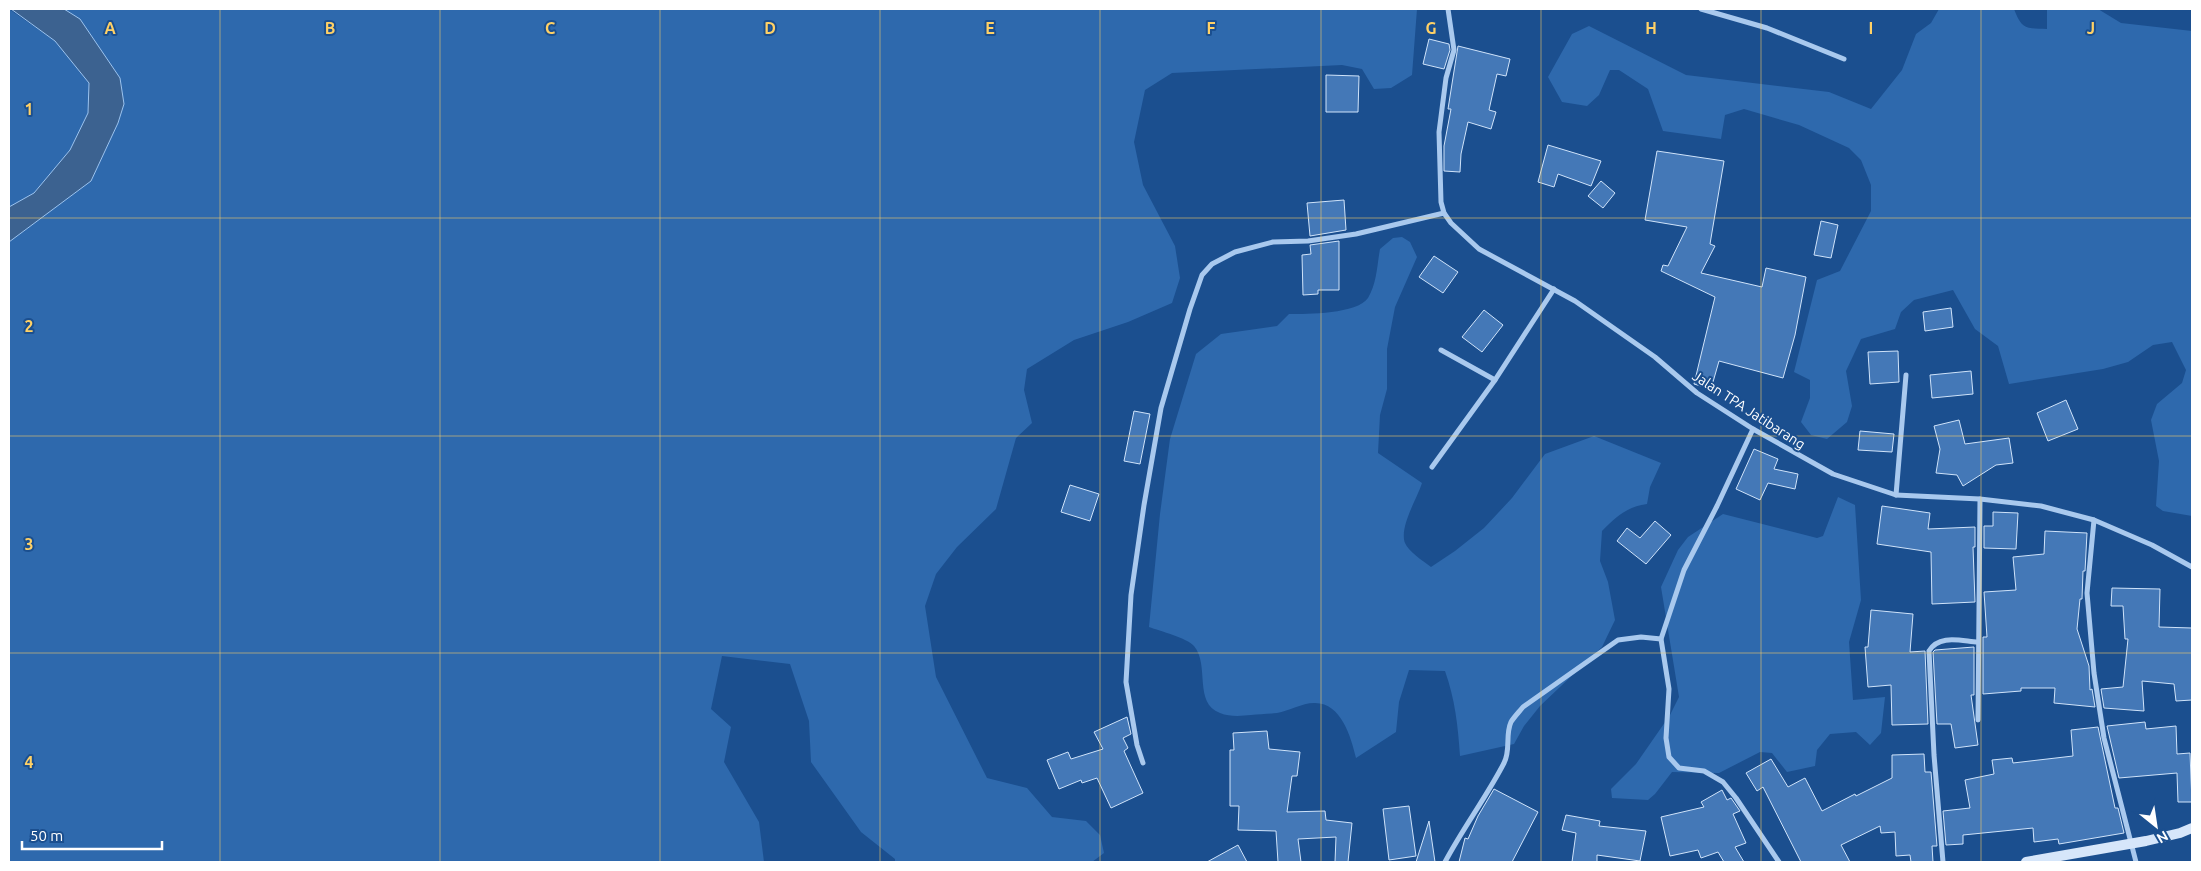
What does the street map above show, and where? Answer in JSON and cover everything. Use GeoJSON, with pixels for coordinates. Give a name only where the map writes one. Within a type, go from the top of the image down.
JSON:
{"type":"FeatureCollection","features":[{"type":"Feature","properties":{"kind":"main road"},"geometry":{"type":"LineString","coordinates":[[2026,862],[2057,860],[2180,833],[2192,828]]}},
{"type":"Feature","properties":{"kind":"street"},"geometry":{"type":"LineString","coordinates":[[1143,763],[1137,745],[1126,682],[1132,595],[1144,505],[1162,408],[1190,309],[1202,275],[1212,264],[1235,252],[1273,242],[1308,241],[1356,234],[1444,212],[1439,174],[1439,132],[1446,78],[1454,50],[1448,9]]}},
{"type":"Feature","properties":{"kind":"street"},"geometry":{"type":"LineString","coordinates":[[1701,9],[1767,28],[1844,60]]}},
{"type":"Feature","properties":{"kind":"street","name":"Jalan TPA Jatibarang"},"geometry":{"type":"LineString","coordinates":[[1444,212],[1451,223],[1479,249],[1574,300],[1655,357],[1696,393],[1753,429],[1833,474],[1896,495],[1980,499],[2041,506],[2094,520],[2152,545],[2192,567]]}},
{"type":"Feature","properties":{"kind":"street"},"geometry":{"type":"LineString","coordinates":[[1432,467],[1494,380],[1554,289]]}},
{"type":"Feature","properties":{"kind":"street"},"geometry":{"type":"LineString","coordinates":[[1441,350],[1494,380]]}},
{"type":"Feature","properties":{"kind":"street"},"geometry":{"type":"LineString","coordinates":[[1896,495],[1906,375]]}},
{"type":"Feature","properties":{"kind":"street"},"geometry":{"type":"LineString","coordinates":[[1753,429],[1717,506],[1684,570],[1661,639],[1669,689],[1666,738],[1669,757],[1679,768],[1704,771],[1723,782],[1779,862]]}},
{"type":"Feature","properties":{"kind":"street"},"geometry":{"type":"LineString","coordinates":[[1978,720],[1980,499]]}},
{"type":"Feature","properties":{"kind":"street"},"geometry":{"type":"LineString","coordinates":[[2094,520],[2087,593],[2094,673],[2104,738],[2136,862]]}},
{"type":"Feature","properties":{"kind":"street"},"geometry":{"type":"LineString","coordinates":[[1445,862],[1462,830],[1505,762],[1511,721],[1523,707],[1618,640],[1641,637],[1661,639]]}},
{"type":"Feature","properties":{"kind":"street"},"geometry":{"type":"LineString","coordinates":[[1943,862],[1934,755],[1929,651],[1933,644],[1941,639],[1978,642]]}},
{"type":"Feature","properties":{"kind":"shaded area"},"geometry":{"type":"Polygon","coordinates":[[[9,9],[55,41],[89,83],[88,113],[70,150],[34,193],[9,207],[9,9]]]}},
{"type":"Feature","properties":{"kind":"shaded area"},"geometry":{"type":"Polygon","coordinates":[[[11,9],[64,9],[80,19],[120,78],[124,104],[118,123],[91,181],[9,242],[9,207],[34,193],[70,150],[88,113],[89,83],[55,41],[11,9]]]}},
{"type":"Feature","properties":{"kind":"shaded area"},"geometry":{"type":"Polygon","coordinates":[[[64,9],[1417,9],[1412,75],[1391,88],[1374,89],[1362,69],[1342,65],[1172,73],[1145,90],[1134,142],[1143,185],[1175,246],[1180,278],[1172,303],[1128,322],[1074,340],[1027,369],[1024,390],[1032,423],[1016,438],[996,509],[957,547],[936,574],[925,606],[936,677],[987,778],[1027,788],[1052,817],[1086,821],[1100,835],[1104,853],[1092,862],[895,862],[895,859],[861,832],[811,762],[809,721],[790,664],[722,656],[711,709],[731,727],[724,762],[759,822],[764,862],[9,862],[9,242],[91,181],[118,123],[124,104],[120,78],[80,19],[64,9]]]}},
{"type":"Feature","properties":{"kind":"shaded area"},"geometry":{"type":"Polygon","coordinates":[[[1939,9],[2014,9],[2022,24],[2029,28],[2047,29],[2047,9],[2098,9],[2121,23],[2192,31],[2192,516],[2163,511],[2156,506],[2159,461],[2151,420],[2157,404],[2182,383],[2186,370],[2172,342],[2153,345],[2128,362],[2103,369],[2009,384],[1998,346],[1975,329],[1953,290],[1914,300],[1901,312],[1895,329],[1861,339],[1846,371],[1852,406],[1847,422],[1827,439],[1811,435],[1801,422],[1810,398],[1810,380],[1794,372],[1817,280],[1840,271],[1871,211],[1871,185],[1861,160],[1849,148],[1799,125],[1744,109],[1725,115],[1721,139],[1663,131],[1648,89],[1619,70],[1610,70],[1599,95],[1587,106],[1562,102],[1548,77],[1572,34],[1589,26],[1686,75],[1829,92],[1871,109],[1902,70],[1916,34],[1931,23],[1939,9]]]}},
{"type":"Feature","properties":{"kind":"shaded area"},"geometry":{"type":"Polygon","coordinates":[[[1402,237],[1410,242],[1417,257],[1395,307],[1387,349],[1387,389],[1380,415],[1378,453],[1422,483],[1404,529],[1405,543],[1416,556],[1431,567],[1455,551],[1484,528],[1512,498],[1545,454],[1594,436],[1661,463],[1650,487],[1647,504],[1622,513],[1602,531],[1600,561],[1608,582],[1615,620],[1602,647],[1540,706],[1524,726],[1514,744],[1460,756],[1456,713],[1445,671],[1409,670],[1399,702],[1396,732],[1356,758],[1348,731],[1343,722],[1338,714],[1323,704],[1309,703],[1277,713],[1239,716],[1220,713],[1212,708],[1204,692],[1201,663],[1199,654],[1194,646],[1180,638],[1149,627],[1160,514],[1170,439],[1196,354],[1221,334],[1277,326],[1289,314],[1332,312],[1354,307],[1362,303],[1368,298],[1373,286],[1380,249],[1393,238],[1402,237]]]}},
{"type":"Feature","properties":{"kind":"shaded area"},"geometry":{"type":"Polygon","coordinates":[[[1838,497],[1855,505],[1861,600],[1849,642],[1853,700],[1885,697],[1881,733],[1870,745],[1856,732],[1830,734],[1817,750],[1815,766],[1787,772],[1772,753],[1760,752],[1719,773],[1672,772],[1648,800],[1612,798],[1611,789],[1636,764],[1670,715],[1679,697],[1661,587],[1678,550],[1688,537],[1723,514],[1817,538],[1823,536],[1838,497]]]}},
{"type":"Feature","properties":{"kind":"building"},"geometry":{"type":"Polygon","coordinates":[[[1429,39],[1449,44],[1450,50],[1444,69],[1423,64],[1429,39]]]}},
{"type":"Feature","properties":{"kind":"building"},"geometry":{"type":"Polygon","coordinates":[[[1458,46],[1510,59],[1506,76],[1497,74],[1489,110],[1496,112],[1491,129],[1468,122],[1461,154],[1460,172],[1444,171],[1444,146],[1451,109],[1448,109],[1458,46]]]}},
{"type":"Feature","properties":{"kind":"building"},"geometry":{"type":"Polygon","coordinates":[[[1326,75],[1359,76],[1358,112],[1326,112],[1326,75]]]}},
{"type":"Feature","properties":{"kind":"building"},"geometry":{"type":"Polygon","coordinates":[[[1548,145],[1601,161],[1591,186],[1558,174],[1554,187],[1538,182],[1548,145]]]}},
{"type":"Feature","properties":{"kind":"building"},"geometry":{"type":"Polygon","coordinates":[[[1657,151],[1724,161],[1710,244],[1715,246],[1701,273],[1762,287],[1766,268],[1806,277],[1795,335],[1783,378],[1719,361],[1711,389],[1694,384],[1715,297],[1661,271],[1663,265],[1668,266],[1687,227],[1645,220],[1657,151]]]}},
{"type":"Feature","properties":{"kind":"building"},"geometry":{"type":"Polygon","coordinates":[[[1601,181],[1615,193],[1603,208],[1588,196],[1601,181]]]}},
{"type":"Feature","properties":{"kind":"building"},"geometry":{"type":"Polygon","coordinates":[[[1344,200],[1346,230],[1310,236],[1307,203],[1344,200]]]}},
{"type":"Feature","properties":{"kind":"building"},"geometry":{"type":"Polygon","coordinates":[[[1821,221],[1838,225],[1831,258],[1814,255],[1821,221]]]}},
{"type":"Feature","properties":{"kind":"building"},"geometry":{"type":"Polygon","coordinates":[[[1339,241],[1339,290],[1318,290],[1318,294],[1303,295],[1302,255],[1311,254],[1310,245],[1339,241]]]}},
{"type":"Feature","properties":{"kind":"building"},"geometry":{"type":"Polygon","coordinates":[[[1434,256],[1458,272],[1443,293],[1419,277],[1434,256]]]}},
{"type":"Feature","properties":{"kind":"building"},"geometry":{"type":"Polygon","coordinates":[[[1951,308],[1953,327],[1925,331],[1923,312],[1951,308]]]}},
{"type":"Feature","properties":{"kind":"building"},"geometry":{"type":"Polygon","coordinates":[[[1484,310],[1503,325],[1482,352],[1462,337],[1484,310]]]}},
{"type":"Feature","properties":{"kind":"building"},"geometry":{"type":"Polygon","coordinates":[[[1898,351],[1899,382],[1870,384],[1868,352],[1898,351]]]}},
{"type":"Feature","properties":{"kind":"building"},"geometry":{"type":"Polygon","coordinates":[[[1971,371],[1973,394],[1932,398],[1930,375],[1971,371]]]}},
{"type":"Feature","properties":{"kind":"building"},"geometry":{"type":"Polygon","coordinates":[[[2066,400],[2078,429],[2048,441],[2037,413],[2066,400]]]}},
{"type":"Feature","properties":{"kind":"building"},"geometry":{"type":"Polygon","coordinates":[[[1134,411],[1150,414],[1140,464],[1124,461],[1134,411]]]}},
{"type":"Feature","properties":{"kind":"building"},"geometry":{"type":"Polygon","coordinates":[[[1959,420],[1965,444],[2009,438],[2013,463],[1996,465],[1963,486],[1957,475],[1936,473],[1940,449],[1934,426],[1959,420]]]}},
{"type":"Feature","properties":{"kind":"building"},"geometry":{"type":"Polygon","coordinates":[[[1860,431],[1894,434],[1892,452],[1858,450],[1860,431]]]}},
{"type":"Feature","properties":{"kind":"building"},"geometry":{"type":"Polygon","coordinates":[[[1754,449],[1778,459],[1774,469],[1798,474],[1795,489],[1768,483],[1760,500],[1736,489],[1754,449]]]}},
{"type":"Feature","properties":{"kind":"building"},"geometry":{"type":"Polygon","coordinates":[[[1070,485],[1099,494],[1090,521],[1061,512],[1070,485]]]}},
{"type":"Feature","properties":{"kind":"building"},"geometry":{"type":"Polygon","coordinates":[[[1882,506],[1930,513],[1928,529],[1975,527],[1975,547],[1973,547],[1975,602],[1932,604],[1931,552],[1877,544],[1882,506]]]}},
{"type":"Feature","properties":{"kind":"building"},"geometry":{"type":"Polygon","coordinates":[[[1993,512],[2018,513],[2016,549],[1984,548],[1984,526],[1993,526],[1993,512]]]}},
{"type":"Feature","properties":{"kind":"building"},"geometry":{"type":"Polygon","coordinates":[[[1655,521],[1671,535],[1646,564],[1617,541],[1627,528],[1640,538],[1655,521]]]}},
{"type":"Feature","properties":{"kind":"building"},"geometry":{"type":"Polygon","coordinates":[[[2045,531],[2087,533],[2085,571],[2083,571],[2082,599],[2080,599],[2077,629],[2089,666],[2090,690],[2092,689],[2095,707],[2054,703],[2055,688],[2021,688],[2021,691],[1983,694],[1983,637],[1987,637],[1984,592],[2016,590],[2013,557],[2044,554],[2045,531]]]}},
{"type":"Feature","properties":{"kind":"building"},"geometry":{"type":"Polygon","coordinates":[[[2112,588],[2160,589],[2159,627],[2192,628],[2192,700],[2176,701],[2174,684],[2142,681],[2144,711],[2104,708],[2101,689],[2123,687],[2128,639],[2125,639],[2123,606],[2111,606],[2112,588]]]}},
{"type":"Feature","properties":{"kind":"building"},"geometry":{"type":"Polygon","coordinates":[[[1871,610],[1913,614],[1910,652],[1925,651],[1928,724],[1892,725],[1891,685],[1868,687],[1865,647],[1868,647],[1871,610]]]}},
{"type":"Feature","properties":{"kind":"building"},"geometry":{"type":"Polygon","coordinates":[[[1974,647],[1974,695],[1971,695],[1978,745],[1955,748],[1951,724],[1937,724],[1933,652],[1935,650],[1974,647]]]}},
{"type":"Feature","properties":{"kind":"building"},"geometry":{"type":"Polygon","coordinates":[[[1127,717],[1131,734],[1123,738],[1128,748],[1124,751],[1143,793],[1111,808],[1097,778],[1082,783],[1081,780],[1059,789],[1047,760],[1068,752],[1071,759],[1103,749],[1094,732],[1127,717]]]}},
{"type":"Feature","properties":{"kind":"building"},"geometry":{"type":"Polygon","coordinates":[[[2145,722],[2146,729],[2176,726],[2177,754],[2190,753],[2192,802],[2178,802],[2177,773],[2119,778],[2107,726],[2145,722]]]}},
{"type":"Feature","properties":{"kind":"building"},"geometry":{"type":"Polygon","coordinates":[[[2098,727],[2115,808],[2118,808],[2124,833],[2059,844],[2058,839],[2034,842],[2033,828],[1963,835],[1963,844],[1946,845],[1943,811],[1970,808],[1965,780],[1994,774],[1992,760],[2012,758],[2013,763],[2073,756],[2071,730],[2098,727]]]}},
{"type":"Feature","properties":{"kind":"building"},"geometry":{"type":"Polygon","coordinates":[[[1267,731],[1269,749],[1300,752],[1297,776],[1292,776],[1287,812],[1325,811],[1326,820],[1352,823],[1348,862],[1335,862],[1336,837],[1298,839],[1301,862],[1278,862],[1276,831],[1238,830],[1239,806],[1230,806],[1230,750],[1234,750],[1233,733],[1267,731]]]}},
{"type":"Feature","properties":{"kind":"building"},"geometry":{"type":"Polygon","coordinates":[[[1924,754],[1925,772],[1931,772],[1937,846],[1932,846],[1933,862],[1911,862],[1910,855],[1896,856],[1895,832],[1881,833],[1880,826],[1841,845],[1850,862],[1801,862],[1763,787],[1757,791],[1746,773],[1771,759],[1788,787],[1805,778],[1822,811],[1892,778],[1892,755],[1924,754]]]}},
{"type":"Feature","properties":{"kind":"building"},"geometry":{"type":"Polygon","coordinates":[[[1494,789],[1538,812],[1512,862],[1459,862],[1465,838],[1468,839],[1478,816],[1494,789]]]}},
{"type":"Feature","properties":{"kind":"building"},"geometry":{"type":"Polygon","coordinates":[[[1722,790],[1727,800],[1731,798],[1740,811],[1733,814],[1746,843],[1735,847],[1744,862],[1724,862],[1718,852],[1701,858],[1698,850],[1670,856],[1661,817],[1704,807],[1701,802],[1722,790]]]}},
{"type":"Feature","properties":{"kind":"building"},"geometry":{"type":"Polygon","coordinates":[[[1409,806],[1416,856],[1389,860],[1383,809],[1409,806]]]}},
{"type":"Feature","properties":{"kind":"building"},"geometry":{"type":"Polygon","coordinates":[[[1566,815],[1600,821],[1599,826],[1646,831],[1640,861],[1597,855],[1597,862],[1572,862],[1576,833],[1562,830],[1566,815]]]}},
{"type":"Feature","properties":{"kind":"building"},"geometry":{"type":"Polygon","coordinates":[[[1429,821],[1435,862],[1416,862],[1429,821]]]}},
{"type":"Feature","properties":{"kind":"building"},"geometry":{"type":"Polygon","coordinates":[[[1238,845],[1247,862],[1207,862],[1238,845]]]}}]}
